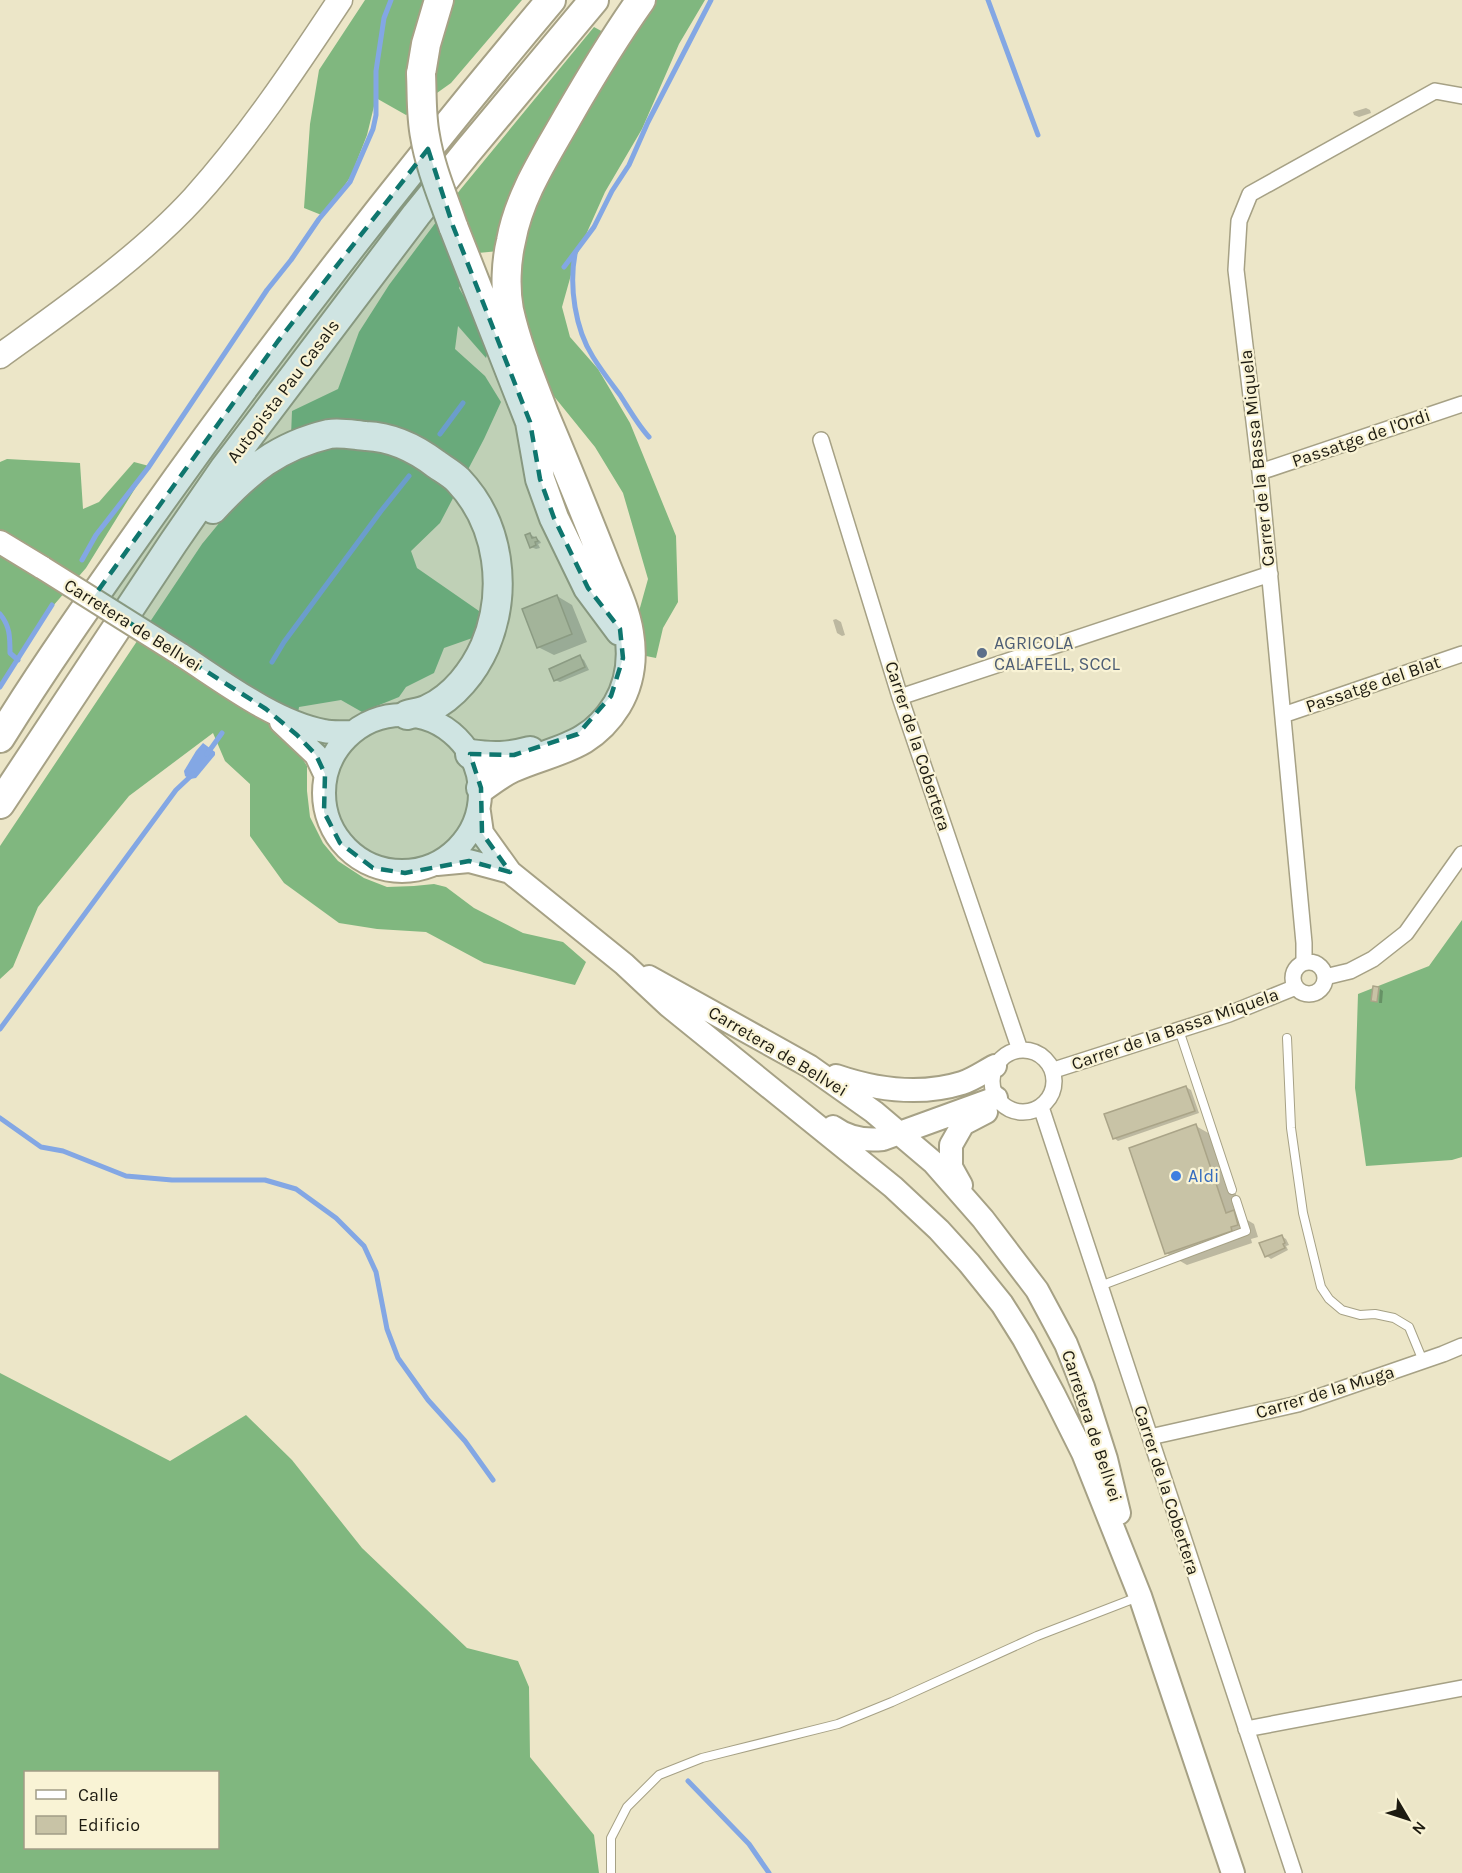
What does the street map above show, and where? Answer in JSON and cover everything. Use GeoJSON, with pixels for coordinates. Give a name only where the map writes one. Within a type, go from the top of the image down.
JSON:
{"type":"FeatureCollection","features":[{"type":"Feature","properties":{"kind":"highway"},"geometry":{"type":"LineString","coordinates":[[438,0],[426,44],[422,74],[425,137],[433,169],[530,422],[540,479],[554,518],[588,588],[620,629],[623,658],[611,696],[599,715],[578,734],[514,756],[495,757],[470,754]]}},
{"type":"Feature","properties":{"kind":"highway","name":"Autopista Pau Casals"},"geometry":{"type":"LineString","coordinates":[[0,738],[69,632],[192,457],[278,340],[457,112],[551,0]]}},
{"type":"Feature","properties":{"kind":"highway","name":"Autopista Pau Casals"},"geometry":{"type":"LineString","coordinates":[[0,804],[224,469],[410,224],[594,0]]}},
{"type":"Feature","properties":{"kind":"highway"},"geometry":{"type":"LineString","coordinates":[[480,800],[512,768],[567,749],[584,740],[604,722],[617,705],[627,685],[631,659],[629,632],[581,502],[529,375],[509,309],[507,275],[510,241],[534,175],[583,91],[641,0]]}},
{"type":"Feature","properties":{"kind":"highway"},"geometry":{"type":"LineString","coordinates":[[173,543],[198,526],[249,472],[283,449],[332,433],[376,436],[395,441],[416,450],[434,462],[457,480],[475,502],[486,525],[495,548],[498,570],[497,601],[490,634],[481,655],[468,675],[449,696],[428,709],[406,715]]}},
{"type":"Feature","properties":{"kind":"main road"},"geometry":{"type":"LineString","coordinates":[[0,356],[130,257],[164,228],[193,198],[230,156],[293,72],[340,0]]}},
{"type":"Feature","properties":{"kind":"main road","name":"Carretera de Bellvei"},"geometry":{"type":"LineString","coordinates":[[0,542],[266,709],[297,735],[316,755],[325,774]]}},
{"type":"Feature","properties":{"kind":"main road","name":"Carretera de Bellvei"},"geometry":{"type":"LineString","coordinates":[[266,709],[301,724],[325,731],[352,732]]}},
{"type":"Feature","properties":{"kind":"main road"},"geometry":{"type":"LineString","coordinates":[[406,715],[435,722],[454,734],[470,754],[480,800],[463,844],[437,864],[405,873],[373,868],[340,843],[324,812],[322,792],[325,774],[336,750],[352,732],[382,717],[406,715]]}},
{"type":"Feature","properties":{"kind":"main road","name":"Carretera de Bellvei"},"geometry":{"type":"LineString","coordinates":[[480,800],[482,833],[510,872],[624,963],[669,1006],[893,1187],[939,1230],[1002,1304],[1024,1339],[1083,1453],[1140,1596],[1233,1873]]}},
{"type":"Feature","properties":{"kind":"main road","name":"Carretera de Bellvei"},"geometry":{"type":"LineString","coordinates":[[437,864],[469,861],[510,872]]}},
{"type":"Feature","properties":{"kind":"main road","name":"Carretera de Bellvei"},"geometry":{"type":"LineString","coordinates":[[624,963],[809,1066],[874,1112],[933,1162],[984,1219],[1037,1290],[1066,1344],[1083,1387],[1106,1459],[1140,1596]]}},
{"type":"Feature","properties":{"kind":"main road"},"geometry":{"type":"LineString","coordinates":[[809,1066],[858,1083],[893,1090],[929,1090],[964,1082],[995,1066]]}},
{"type":"Feature","properties":{"kind":"main road"},"geometry":{"type":"LineString","coordinates":[[751,1071],[783,1085],[838,1131],[864,1141],[883,1139],[1001,1102]]}},
{"type":"Feature","properties":{"kind":"main road"},"geometry":{"type":"LineString","coordinates":[[984,1219],[951,1167],[951,1145],[963,1124],[1001,1102]]}},
{"type":"Feature","properties":{"kind":"street","name":"Carrer de la Bassa Miquela"},"geometry":{"type":"LineString","coordinates":[[1304,963],[1260,472],[1236,270],[1239,221],[1250,194],[1435,90],[1462,96]]}},
{"type":"Feature","properties":{"kind":"street","name":"Passatge de l'Ordi"},"geometry":{"type":"LineString","coordinates":[[1260,472],[1462,404]]}},
{"type":"Feature","properties":{"kind":"street","name":"Carrer de la Cobertera"},"geometry":{"type":"LineString","coordinates":[[821,440],[900,696],[1020,1050]]}},
{"type":"Feature","properties":{"kind":"street"},"geometry":{"type":"LineString","coordinates":[[900,696],[1270,574]]}},
{"type":"Feature","properties":{"kind":"street","name":"Passatge del Blat"},"geometry":{"type":"LineString","coordinates":[[1283,715],[1462,654]]}},
{"type":"Feature","properties":{"kind":"street"},"geometry":{"type":"LineString","coordinates":[[1325,977],[1350,971],[1373,959],[1406,933],[1462,854]]}},
{"type":"Feature","properties":{"kind":"street"},"geometry":{"type":"LineString","coordinates":[[1311,962],[1323,970],[1325,977],[1324,984],[1316,992],[1305,993],[1296,987],[1293,980],[1298,967],[1311,962]]}},
{"type":"Feature","properties":{"kind":"street","name":"Carrer de la Bassa Miquela"},"geometry":{"type":"LineString","coordinates":[[1054,1070],[1229,1014],[1296,987]]}},
{"type":"Feature","properties":{"kind":"street"},"geometry":{"type":"LineString","coordinates":[[1020,1050],[1032,1051],[1042,1056],[1054,1070],[1053,1090],[1050,1098],[1041,1107],[1026,1113],[1001,1102],[992,1088],[995,1066],[1010,1052],[1020,1050]]}},
{"type":"Feature","properties":{"kind":"street","name":"Carrer de la Cobertera"},"geometry":{"type":"LineString","coordinates":[[1041,1107],[1294,1873]]}},
{"type":"Feature","properties":{"kind":"street","name":"Carrer de la Muga"},"geometry":{"type":"LineString","coordinates":[[1150,1437],[1298,1404],[1462,1346]]}},
{"type":"Feature","properties":{"kind":"street"},"geometry":{"type":"LineString","coordinates":[[1246,1729],[1462,1688]]}},
{"type":"Feature","properties":{"kind":"lane"},"geometry":{"type":"LineString","coordinates":[[1179,1030],[1232,1190]]}},
{"type":"Feature","properties":{"kind":"lane"},"geometry":{"type":"LineString","coordinates":[[1287,1038],[1291,1128],[1303,1213],[1321,1287],[1329,1299],[1342,1310],[1360,1315],[1375,1314],[1394,1318],[1409,1327],[1423,1361]]}},
{"type":"Feature","properties":{"kind":"lane"},"geometry":{"type":"LineString","coordinates":[[1100,1286],[1246,1231],[1236,1200]]}},
{"type":"Feature","properties":{"kind":"lane"},"geometry":{"type":"LineString","coordinates":[[611,1873],[611,1838],[627,1807],[659,1775],[702,1758],[838,1724],[892,1702],[1036,1636],[1140,1596]]}},
{"type":"Feature","properties":{"kind":"highlighted area"},"geometry":{"type":"Polygon","coordinates":[[[428,149],[453,226],[530,422],[540,479],[554,518],[588,588],[620,629],[623,658],[611,696],[578,734],[514,755],[470,754],[481,788],[482,833],[510,872],[469,861],[405,873],[373,868],[340,843],[324,812],[325,774],[316,755],[297,735],[266,709],[92,599],[278,341],[428,149]]]}},
{"type":"Feature","properties":{"kind":"green space"},"geometry":{"type":"Polygon","coordinates":[[[365,0],[522,0],[451,83],[406,115],[376,98],[367,135],[351,176],[324,216],[304,208],[310,124],[319,70],[365,0]]]}},
{"type":"Feature","properties":{"kind":"green space"},"geometry":{"type":"Polygon","coordinates":[[[656,0],[705,0],[679,44],[642,129],[605,192],[576,257],[562,307],[570,337],[598,369],[630,423],[676,536],[678,602],[663,628],[656,658],[641,655],[636,622],[648,579],[623,493],[595,447],[544,384],[499,251],[478,253],[459,288],[491,343],[486,358],[458,326],[455,349],[485,376],[501,402],[440,523],[411,551],[417,568],[479,611],[478,636],[444,648],[434,673],[406,687],[399,697],[362,712],[341,700],[299,707],[293,744],[307,766],[310,817],[323,843],[338,861],[364,878],[387,887],[434,884],[446,887],[474,908],[523,933],[563,942],[586,962],[575,985],[484,963],[426,932],[377,929],[339,923],[284,883],[250,836],[250,784],[225,761],[213,733],[129,796],[38,907],[13,967],[0,979],[0,846],[202,544],[234,505],[265,475],[290,460],[292,411],[338,389],[359,332],[389,285],[460,190],[594,27],[627,45],[656,0]]]}},
{"type":"Feature","properties":{"kind":"green space"},"geometry":{"type":"Polygon","coordinates":[[[7,459],[80,463],[83,509],[99,502],[134,462],[149,466],[86,568],[46,614],[0,687],[0,462],[7,459]]]}},
{"type":"Feature","properties":{"kind":"green space"},"geometry":{"type":"Polygon","coordinates":[[[1462,920],[1462,1157],[1452,1160],[1366,1166],[1355,1088],[1358,994],[1429,966],[1462,920]]]}},
{"type":"Feature","properties":{"kind":"green space"},"geometry":{"type":"Polygon","coordinates":[[[0,1373],[170,1461],[246,1415],[292,1460],[362,1548],[467,1648],[518,1661],[529,1687],[530,1757],[594,1835],[599,1873],[0,1873],[0,1373]]]}},
{"type":"Feature","properties":{"kind":"water"},"geometry":{"type":"Polygon","coordinates":[[[203,743],[215,752],[215,755],[196,778],[190,779],[185,776],[184,771],[203,743]]]}},
{"type":"Feature","properties":{"kind":"building"},"geometry":{"type":"Polygon","coordinates":[[[530,533],[532,538],[536,537],[538,541],[530,548],[525,535],[530,533]]]}},
{"type":"Feature","properties":{"kind":"building"},"geometry":{"type":"Polygon","coordinates":[[[557,595],[572,634],[537,648],[522,609],[557,595]]]}},
{"type":"Feature","properties":{"kind":"building"},"geometry":{"type":"Polygon","coordinates":[[[580,655],[585,667],[554,681],[549,669],[580,655]]]}},
{"type":"Feature","properties":{"kind":"building"},"geometry":{"type":"Polygon","coordinates":[[[1373,986],[1379,987],[1377,1002],[1371,1001],[1373,986]]]}},
{"type":"Feature","properties":{"kind":"building"},"geometry":{"type":"Polygon","coordinates":[[[1186,1086],[1195,1111],[1113,1139],[1104,1114],[1186,1086]]]}},
{"type":"Feature","properties":{"kind":"building","name":"Aldi"},"geometry":{"type":"Polygon","coordinates":[[[1196,1124],[1226,1213],[1234,1210],[1238,1225],[1231,1227],[1232,1231],[1165,1254],[1129,1148],[1196,1124]]]}},
{"type":"Feature","properties":{"kind":"building"},"geometry":{"type":"Polygon","coordinates":[[[1282,1235],[1285,1248],[1265,1257],[1259,1243],[1282,1235]]]}},
{"type":"Feature","properties":{"kind":"waterway"},"geometry":{"type":"LineString","coordinates":[[82,560],[96,535],[148,468],[267,290],[319,219],[350,182],[373,129],[376,115],[376,71],[384,18],[391,0]]}},
{"type":"Feature","properties":{"kind":"waterway"},"geometry":{"type":"LineString","coordinates":[[564,267],[594,227],[612,191],[629,165],[648,122],[711,0]]}},
{"type":"Feature","properties":{"kind":"waterway"},"geometry":{"type":"LineString","coordinates":[[988,0],[1038,135]]}},
{"type":"Feature","properties":{"kind":"waterway"},"geometry":{"type":"LineString","coordinates":[[575,254],[573,293],[582,334],[596,362],[649,437]]}},
{"type":"Feature","properties":{"kind":"waterway"},"geometry":{"type":"LineString","coordinates":[[440,434],[463,403]]}},
{"type":"Feature","properties":{"kind":"waterway"},"geometry":{"type":"LineString","coordinates":[[272,662],[284,642],[409,476]]}},
{"type":"Feature","properties":{"kind":"waterway"},"geometry":{"type":"LineString","coordinates":[[0,687],[52,605]]}},
{"type":"Feature","properties":{"kind":"waterway"},"geometry":{"type":"LineString","coordinates":[[0,614],[9,632],[10,653],[18,660]]}},
{"type":"Feature","properties":{"kind":"waterway"},"geometry":{"type":"LineString","coordinates":[[207,754],[222,733]]}},
{"type":"Feature","properties":{"kind":"waterway"},"geometry":{"type":"LineString","coordinates":[[0,1029],[176,790],[193,774]]}},
{"type":"Feature","properties":{"kind":"waterway"},"geometry":{"type":"LineString","coordinates":[[0,1118],[41,1147],[63,1151],[126,1176],[172,1180],[265,1180],[296,1189],[336,1218],[364,1246],[376,1272],[387,1329],[398,1358],[428,1400],[465,1441],[493,1480]]}},
{"type":"Feature","properties":{"kind":"waterway"},"geometry":{"type":"LineString","coordinates":[[688,1781],[749,1844],[769,1873]]}},
{"type":"Feature","properties":{"kind":"place","name":"AGRICOLA CALAFELL, SCCL"},"geometry":{"type":"Point","coordinates":[982,653]}},
{"type":"Feature","properties":{"kind":"place","name":"Aldi"},"geometry":{"type":"Point","coordinates":[1176,1176]}}]}
